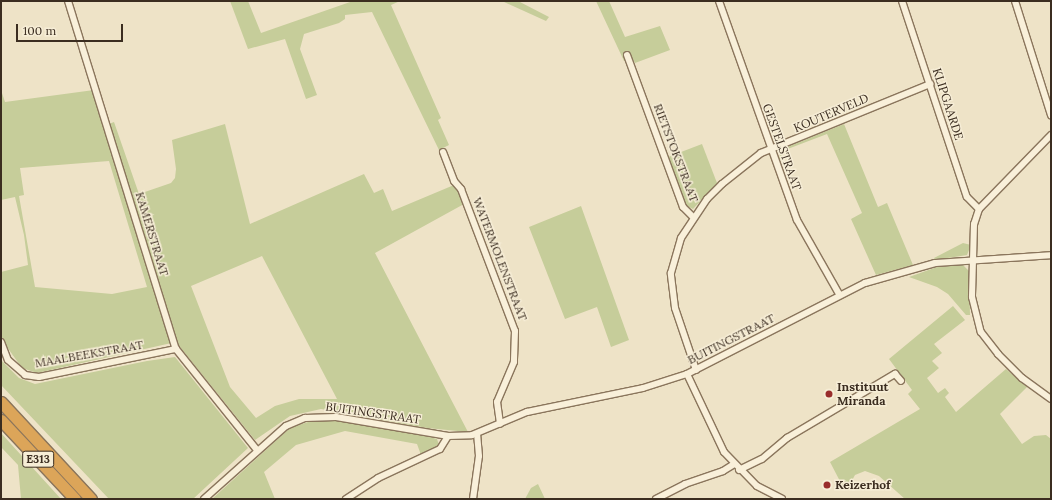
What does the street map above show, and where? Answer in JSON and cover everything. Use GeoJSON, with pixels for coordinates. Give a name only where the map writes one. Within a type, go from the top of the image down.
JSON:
{"type":"FeatureCollection","features":[{"type":"Feature","properties":{"kind":"highway","name":"E313"},"geometry":{"type":"LineString","coordinates":[[1,402],[91,499]]}},
{"type":"Feature","properties":{"kind":"highway","name":"E313"},"geometry":{"type":"LineString","coordinates":[[1,420],[75,499]]}},
{"type":"Feature","properties":{"kind":"street","name":"KAMERSTRAAT"},"geometry":{"type":"LineString","coordinates":[[68,1],[176,349],[257,450]]}},
{"type":"Feature","properties":{"kind":"street","name":"GESTELSTRAAT"},"geometry":{"type":"LineString","coordinates":[[719,1],[770,149],[797,220],[839,294]]}},
{"type":"Feature","properties":{"kind":"street","name":"KLIPGAARDE"},"geometry":{"type":"LineString","coordinates":[[902,1],[967,197],[979,209]]}},
{"type":"Feature","properties":{"kind":"street"},"geometry":{"type":"LineString","coordinates":[[1014,1],[1051,114]]}},
{"type":"Feature","properties":{"kind":"street","name":"RIETSTOKSTRAAT"},"geometry":{"type":"LineString","coordinates":[[627,55],[683,207],[693,217],[675,254],[670,282],[675,308],[696,370]]}},
{"type":"Feature","properties":{"kind":"street","name":"KOUTERVELD"},"geometry":{"type":"LineString","coordinates":[[693,217],[722,184],[761,152],[930,84]]}},
{"type":"Feature","properties":{"kind":"street"},"geometry":{"type":"LineString","coordinates":[[1051,135],[979,209],[974,224],[972,297],[981,332],[1022,378],[1051,399]]}},
{"type":"Feature","properties":{"kind":"street","name":"WATERMOLENSTRAAT"},"geometry":{"type":"LineString","coordinates":[[442,152],[454,181],[461,189],[515,331],[514,362],[496,406],[500,424]]}},
{"type":"Feature","properties":{"kind":"street","name":"BUITINGSTRAAT"},"geometry":{"type":"LineString","coordinates":[[204,499],[257,450],[286,426],[305,418],[320,416],[448,436],[477,434],[527,412],[642,388],[687,374],[839,294],[865,283],[922,266],[973,260],[1051,255]]}},
{"type":"Feature","properties":{"kind":"street","name":"MAALBEEKSTRAAT"},"geometry":{"type":"LineString","coordinates":[[1,342],[8,360],[25,375],[39,377],[176,349]]}},
{"type":"Feature","properties":{"kind":"street"},"geometry":{"type":"LineString","coordinates":[[687,374],[724,452],[739,470],[757,486],[782,499]]}},
{"type":"Feature","properties":{"kind":"street"},"geometry":{"type":"LineString","coordinates":[[739,470],[762,459],[787,438],[895,374],[901,381]]}},
{"type":"Feature","properties":{"kind":"street"},"geometry":{"type":"LineString","coordinates":[[473,499],[479,456],[477,434]]}},
{"type":"Feature","properties":{"kind":"street"},"geometry":{"type":"LineString","coordinates":[[346,499],[378,478],[440,450],[448,436]]}},
{"type":"Feature","properties":{"kind":"street"},"geometry":{"type":"LineString","coordinates":[[656,499],[685,484],[723,471],[734,464]]}},
{"type":"Feature","properties":{"kind":"green space"},"geometry":{"type":"Polygon","coordinates":[[[230,1],[248,1],[261,33],[353,1],[400,1],[391,5],[441,118],[438,120],[449,145],[439,150],[372,12],[345,15],[345,19],[339,23],[304,34],[300,49],[317,95],[306,99],[285,39],[248,49],[230,1]]]}},
{"type":"Feature","properties":{"kind":"green space"},"geometry":{"type":"Polygon","coordinates":[[[502,1],[518,1],[549,17],[546,21],[502,1]]]}},
{"type":"Feature","properties":{"kind":"green space"},"geometry":{"type":"Polygon","coordinates":[[[596,1],[609,1],[625,37],[660,26],[670,50],[635,63],[632,58],[624,61],[596,1]]]}},
{"type":"Feature","properties":{"kind":"green space"},"geometry":{"type":"Polygon","coordinates":[[[1,90],[5,102],[94,90],[106,125],[114,122],[139,194],[171,183],[175,178],[176,169],[172,140],[225,124],[250,224],[364,174],[374,193],[383,189],[392,211],[454,185],[460,193],[464,204],[375,253],[468,432],[427,428],[321,409],[290,416],[255,440],[176,342],[37,373],[22,368],[7,347],[1,349],[1,272],[28,265],[24,235],[15,197],[1,200],[1,90]],[[109,161],[20,168],[24,195],[19,196],[35,287],[112,294],[147,287],[109,161]],[[262,256],[191,286],[230,387],[256,418],[275,406],[299,399],[337,399],[262,256]]]}},
{"type":"Feature","properties":{"kind":"green space"},"geometry":{"type":"Polygon","coordinates":[[[844,124],[878,207],[887,203],[913,265],[876,275],[851,219],[862,213],[827,134],[785,150],[780,160],[778,159],[785,148],[844,124]]]}},
{"type":"Feature","properties":{"kind":"green space"},"geometry":{"type":"Polygon","coordinates":[[[702,144],[717,183],[693,209],[685,205],[668,157],[702,144]]]}},
{"type":"Feature","properties":{"kind":"green space"},"geometry":{"type":"Polygon","coordinates":[[[581,206],[629,340],[611,347],[597,307],[565,319],[529,227],[581,206]]]}},
{"type":"Feature","properties":{"kind":"green space"},"geometry":{"type":"Polygon","coordinates":[[[963,243],[971,245],[967,255],[935,260],[934,258],[963,243]]]}},
{"type":"Feature","properties":{"kind":"green space"},"geometry":{"type":"Polygon","coordinates":[[[963,265],[969,271],[970,315],[966,315],[948,294],[937,287],[909,277],[937,267],[963,265]]]}},
{"type":"Feature","properties":{"kind":"green space"},"geometry":{"type":"Polygon","coordinates":[[[953,306],[965,320],[934,344],[942,353],[932,361],[939,368],[927,378],[938,393],[945,388],[949,393],[945,397],[956,412],[1006,369],[1027,387],[1000,414],[1022,444],[1034,436],[1046,435],[1051,439],[1051,499],[905,499],[879,476],[865,471],[855,475],[850,484],[843,487],[830,462],[920,409],[908,394],[912,390],[889,359],[953,306]]]}},
{"type":"Feature","properties":{"kind":"green space"},"geometry":{"type":"Polygon","coordinates":[[[175,357],[248,448],[193,499],[109,499],[1,385],[1,360],[19,378],[35,384],[147,361],[175,357]]]}},
{"type":"Feature","properties":{"kind":"green space"},"geometry":{"type":"Polygon","coordinates":[[[322,420],[342,421],[430,437],[437,439],[439,445],[421,455],[417,444],[345,431],[296,445],[264,472],[275,499],[212,499],[290,428],[308,422],[322,420]]]}},
{"type":"Feature","properties":{"kind":"green space"},"geometry":{"type":"Polygon","coordinates":[[[1,433],[61,499],[21,499],[18,465],[1,447],[1,433]]]}},
{"type":"Feature","properties":{"kind":"green space"},"geometry":{"type":"Polygon","coordinates":[[[538,484],[545,499],[525,499],[531,488],[538,484]]]}},
{"type":"Feature","properties":{"kind":"place","name":"Instituut Miranda"},"geometry":{"type":"Point","coordinates":[829,394]}},
{"type":"Feature","properties":{"kind":"place","name":"Keizerhof"},"geometry":{"type":"Point","coordinates":[827,485]}}]}
